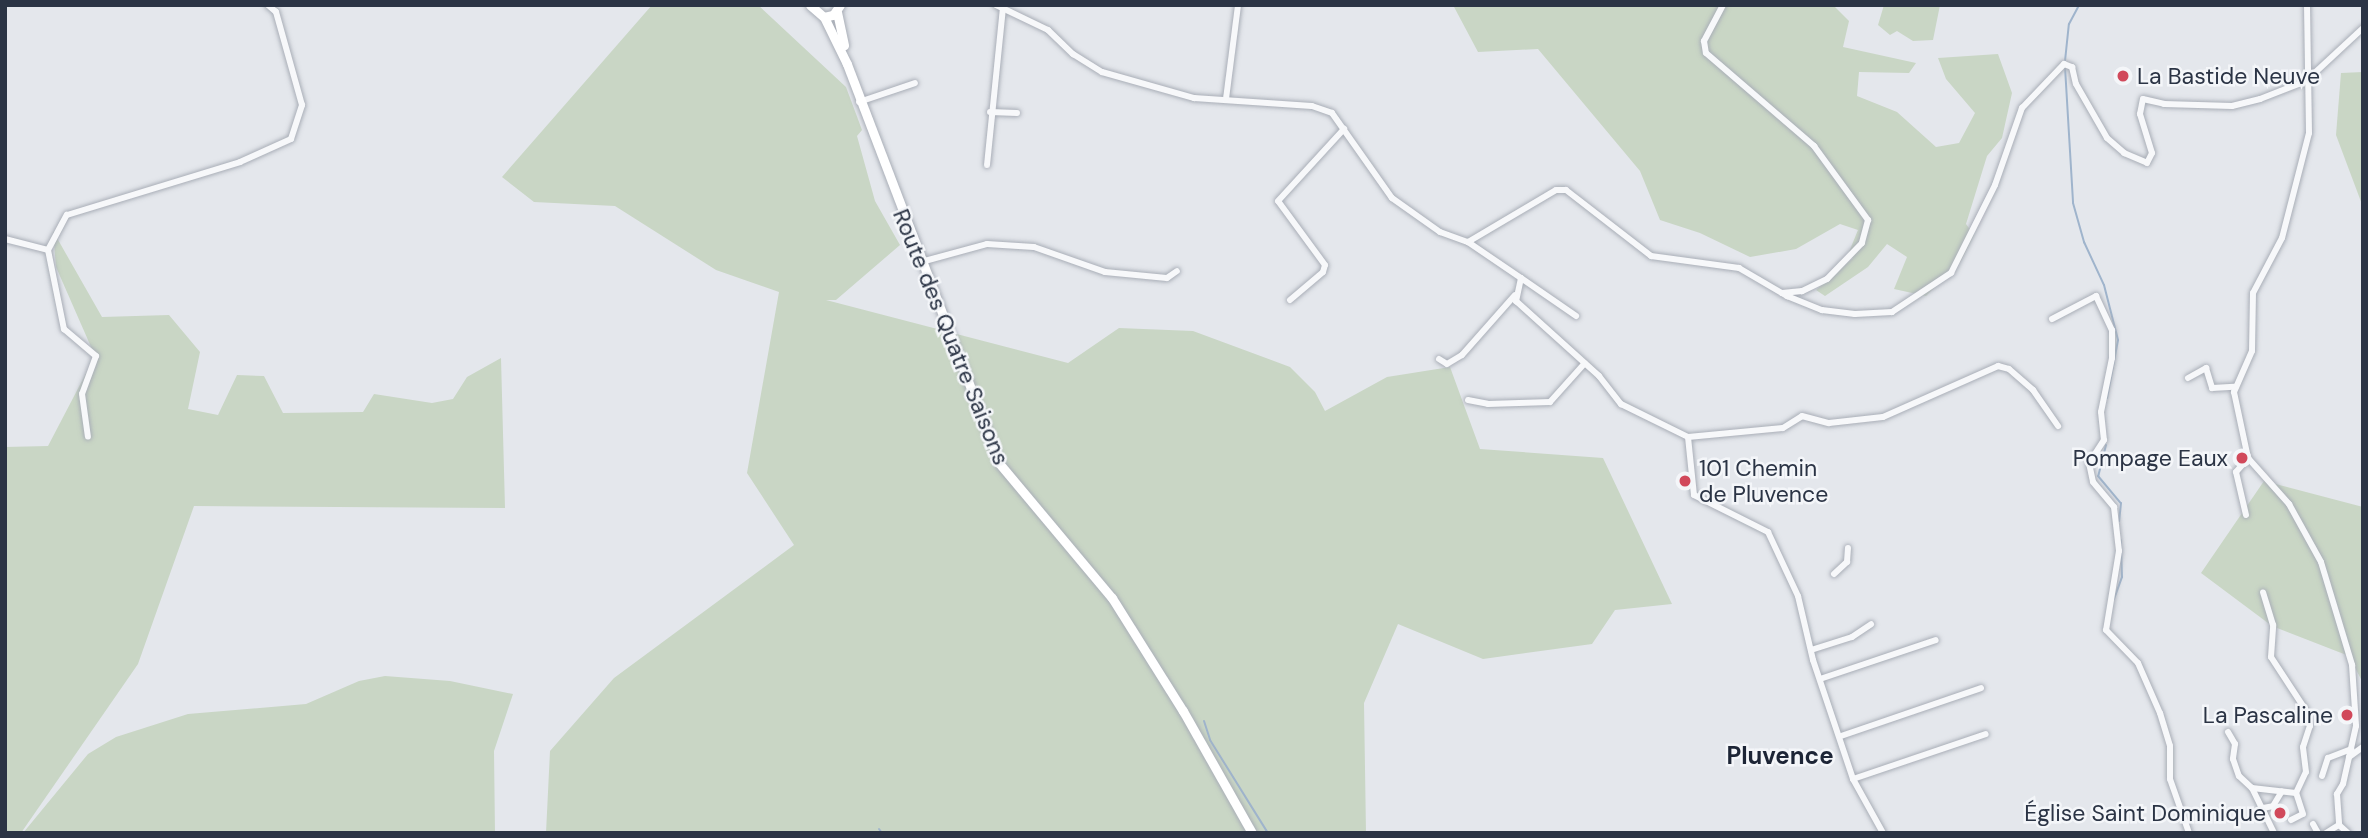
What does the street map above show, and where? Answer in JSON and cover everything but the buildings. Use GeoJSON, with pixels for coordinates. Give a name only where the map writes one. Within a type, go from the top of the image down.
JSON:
{"type":"FeatureCollection","features":[{"type":"Feature","properties":{"kind":"main road","name":"Route des Quatre Saisons"},"geometry":{"type":"LineString","coordinates":[[810,5],[824,17],[847,64],[919,263],[999,463],[1112,598],[1191,725],[1252,833]]}},
{"type":"Feature","properties":{"kind":"main road","name":"Route des Quatre Saisons"},"geometry":{"type":"LineString","coordinates":[[824,17],[839,8],[847,64]]}},
{"type":"Feature","properties":{"kind":"street"},"geometry":{"type":"LineString","coordinates":[[88,437],[82,394],[96,356],[64,329],[48,250],[67,215],[240,162],[295,135],[302,106],[276,12],[268,5]]}},
{"type":"Feature","properties":{"kind":"street"},"geometry":{"type":"LineString","coordinates":[[1226,99],[1238,5]]}},
{"type":"Feature","properties":{"kind":"street"},"geometry":{"type":"LineString","coordinates":[[1723,5],[1704,41],[1706,53],[1814,146],[1868,220],[1869,229],[1857,251],[1827,279],[1802,291],[1780,293]]}},
{"type":"Feature","properties":{"kind":"street"},"geometry":{"type":"LineString","coordinates":[[2306,5],[2309,133],[2282,238],[2253,293],[2252,351],[2234,387],[2248,457],[2289,504],[2326,574],[2352,665],[2357,716],[2350,753],[2337,794],[2339,825],[2348,833]]}},
{"type":"Feature","properties":{"kind":"street"},"geometry":{"type":"LineString","coordinates":[[987,165],[1000,6],[1048,30],[1102,72],[1194,98],[1321,108],[1332,113],[1392,198],[1440,232],[1468,242],[1576,316]]}},
{"type":"Feature","properties":{"kind":"street"},"geometry":{"type":"LineString","coordinates":[[1468,242],[1556,190],[1566,190],[1651,256],[1739,268],[1780,293],[1822,310],[1855,314],[1892,312],[1944,280],[1960,256],[1995,185],[2022,108],[2064,64],[2072,67],[2076,84],[2107,138],[2144,163],[2151,153],[2140,114],[2145,97],[2164,104],[2232,107],[2306,81],[2363,29]]}},
{"type":"Feature","properties":{"kind":"street"},"geometry":{"type":"LineString","coordinates":[[859,102],[915,83]]}},
{"type":"Feature","properties":{"kind":"street"},"geometry":{"type":"LineString","coordinates":[[990,112],[1017,113]]}},
{"type":"Feature","properties":{"kind":"street"},"geometry":{"type":"LineString","coordinates":[[1290,300],[1323,272],[1325,265],[1278,201],[1344,129]]}},
{"type":"Feature","properties":{"kind":"street"},"geometry":{"type":"LineString","coordinates":[[5,239],[48,250]]}},
{"type":"Feature","properties":{"kind":"street"},"geometry":{"type":"LineString","coordinates":[[919,263],[988,244],[1034,247],[1105,272],[1167,278],[1177,271]]}},
{"type":"Feature","properties":{"kind":"street"},"geometry":{"type":"LineString","coordinates":[[1439,359],[1447,364],[1462,355],[1515,295],[1521,278]]}},
{"type":"Feature","properties":{"kind":"street"},"geometry":{"type":"LineString","coordinates":[[1515,295],[1516,301],[1585,363],[1621,404],[1688,437],[1783,428],[1802,416],[1829,423],[1883,417],[1986,369],[2009,369],[2039,396],[2058,426]]}},
{"type":"Feature","properties":{"kind":"street"},"geometry":{"type":"LineString","coordinates":[[2052,319],[2096,296],[2112,330],[2112,358],[2101,412],[2104,440],[2089,463],[2093,482],[2113,507],[2119,551],[2106,630],[2138,663],[2163,720],[2171,779],[2189,833]]}},
{"type":"Feature","properties":{"kind":"street"},"geometry":{"type":"LineString","coordinates":[[1468,400],[1488,404],[1550,402],[1585,363]]}},
{"type":"Feature","properties":{"kind":"street"},"geometry":{"type":"LineString","coordinates":[[2188,378],[2206,368],[2212,388],[2234,387]]}},
{"type":"Feature","properties":{"kind":"street"},"geometry":{"type":"LineString","coordinates":[[1688,437],[1694,495],[1768,532],[1798,596],[1811,650],[1853,779],[1883,833]]}},
{"type":"Feature","properties":{"kind":"street"},"geometry":{"type":"LineString","coordinates":[[2246,515],[2236,472],[2248,457]]}},
{"type":"Feature","properties":{"kind":"street"},"geometry":{"type":"LineString","coordinates":[[1834,574],[1847,562],[1848,548]]}},
{"type":"Feature","properties":{"kind":"street"},"geometry":{"type":"LineString","coordinates":[[2263,593],[2273,625],[2272,657],[2305,709],[2310,726],[2303,747],[2306,772],[2296,793],[2303,814],[2291,820]]}},
{"type":"Feature","properties":{"kind":"street"},"geometry":{"type":"LineString","coordinates":[[1811,650],[1852,637],[1871,624]]}},
{"type":"Feature","properties":{"kind":"street"},"geometry":{"type":"LineString","coordinates":[[1820,679],[1936,640]]}},
{"type":"Feature","properties":{"kind":"street"},"geometry":{"type":"LineString","coordinates":[[1841,736],[1981,688]]}},
{"type":"Feature","properties":{"kind":"street"},"geometry":{"type":"LineString","coordinates":[[2228,732],[2235,744],[2232,759],[2239,776],[2252,788],[2274,833]]}},
{"type":"Feature","properties":{"kind":"street"},"geometry":{"type":"LineString","coordinates":[[1853,779],[1986,734]]}},
{"type":"Feature","properties":{"kind":"street"},"geometry":{"type":"LineString","coordinates":[[2322,776],[2328,758],[2363,747]]}},
{"type":"Feature","properties":{"kind":"street"},"geometry":{"type":"LineString","coordinates":[[2252,788],[2296,793]]}},
{"type":"Feature","properties":{"kind":"street"},"geometry":{"type":"LineString","coordinates":[[2263,808],[2273,806],[2283,791]]}},
{"type":"Feature","properties":{"kind":"street"},"geometry":{"type":"LineString","coordinates":[[2313,824],[2318,833]]}},
{"type":"Feature","properties":{"kind":"street"},"geometry":{"type":"LineString","coordinates":[[2326,833],[2339,825]]}},
{"type":"Feature","properties":{"kind":"green space"},"geometry":{"type":"Polygon","coordinates":[[[652,5],[758,5],[846,87],[862,130],[857,136],[875,201],[900,245],[836,300],[826,300],[1068,363],[1119,328],[1193,331],[1290,367],[1315,392],[1325,411],[1387,377],[1450,367],[1480,449],[1603,458],[1672,604],[1615,610],[1592,644],[1483,659],[1398,624],[1364,703],[1366,833],[546,833],[550,751],[614,678],[794,545],[747,473],[779,292],[716,270],[615,206],[534,202],[502,177],[652,5]]]}},
{"type":"Feature","properties":{"kind":"green space"},"geometry":{"type":"Polygon","coordinates":[[[1453,5],[1833,5],[1849,21],[1843,47],[1916,63],[1909,73],[1859,72],[1857,96],[1897,112],[1936,147],[1959,143],[1975,113],[1946,79],[1938,58],[1998,54],[2012,93],[2002,138],[1987,156],[1966,224],[1974,235],[1961,261],[1926,296],[1894,289],[1907,257],[1887,244],[1868,267],[1825,296],[1816,290],[1853,258],[1847,257],[1858,230],[1840,224],[1796,249],[1750,257],[1700,233],[1660,220],[1640,171],[1538,49],[1478,52],[1453,5]]]}},
{"type":"Feature","properties":{"kind":"green space"},"geometry":{"type":"Polygon","coordinates":[[[1884,5],[1940,5],[1933,40],[1913,41],[1897,31],[1890,35],[1878,25],[1884,5]]]}},
{"type":"Feature","properties":{"kind":"green space"},"geometry":{"type":"Polygon","coordinates":[[[2363,72],[2363,207],[2336,135],[2341,73],[2363,72]]]}},
{"type":"Feature","properties":{"kind":"green space"},"geometry":{"type":"Polygon","coordinates":[[[53,231],[102,317],[169,315],[200,352],[188,409],[218,415],[237,375],[264,376],[283,413],[363,412],[374,394],[432,403],[453,399],[467,377],[501,358],[505,508],[194,506],[138,664],[21,833],[5,833],[5,447],[48,446],[95,356],[56,267],[53,231]]]}},
{"type":"Feature","properties":{"kind":"green space"},"geometry":{"type":"Polygon","coordinates":[[[2264,481],[2363,507],[2363,683],[2349,656],[2272,626],[2201,573],[2264,481]]]}},
{"type":"Feature","properties":{"kind":"green space"},"geometry":{"type":"Polygon","coordinates":[[[385,676],[450,681],[513,694],[494,751],[495,833],[23,833],[88,754],[116,737],[188,714],[306,704],[359,681],[385,676]]]}},
{"type":"Feature","properties":{"kind":"waterway"},"geometry":{"type":"LineString","coordinates":[[2065,61],[2069,24],[2079,5]]}},
{"type":"Feature","properties":{"kind":"waterway"},"geometry":{"type":"LineString","coordinates":[[2065,67],[2073,203],[2084,242],[2104,285],[2118,340],[2107,398]]}},
{"type":"Feature","properties":{"kind":"waterway"},"geometry":{"type":"LineString","coordinates":[[2106,445],[2098,476],[2121,503],[2119,521]]}},
{"type":"Feature","properties":{"kind":"waterway"},"geometry":{"type":"LineString","coordinates":[[2114,599],[2122,577],[2121,540]]}},
{"type":"Feature","properties":{"kind":"waterway"},"geometry":{"type":"LineString","coordinates":[[1204,721],[1210,740],[1268,833]]}},
{"type":"Feature","properties":{"kind":"waterway"},"geometry":{"type":"LineString","coordinates":[[879,829],[882,833]]}},
{"type":"Feature","properties":{"kind":"place","name":"La Bastide Neuve"},"geometry":{"type":"Point","coordinates":[2123,76]}},
{"type":"Feature","properties":{"kind":"place","name":"Pompage Eaux"},"geometry":{"type":"Point","coordinates":[2242,458]}},
{"type":"Feature","properties":{"kind":"place","name":"101 Chemin de Pluvence"},"geometry":{"type":"Point","coordinates":[1685,481]}},
{"type":"Feature","properties":{"kind":"place","name":"La Pascaline"},"geometry":{"type":"Point","coordinates":[2347,715]}},
{"type":"Feature","properties":{"kind":"place","name":"Église Saint Dominique"},"geometry":{"type":"Point","coordinates":[2280,813]}},
{"type":"Feature","properties":{"kind":"district","name":"Pluvence"},"geometry":{"type":"Point","coordinates":[1780,756]}}]}
